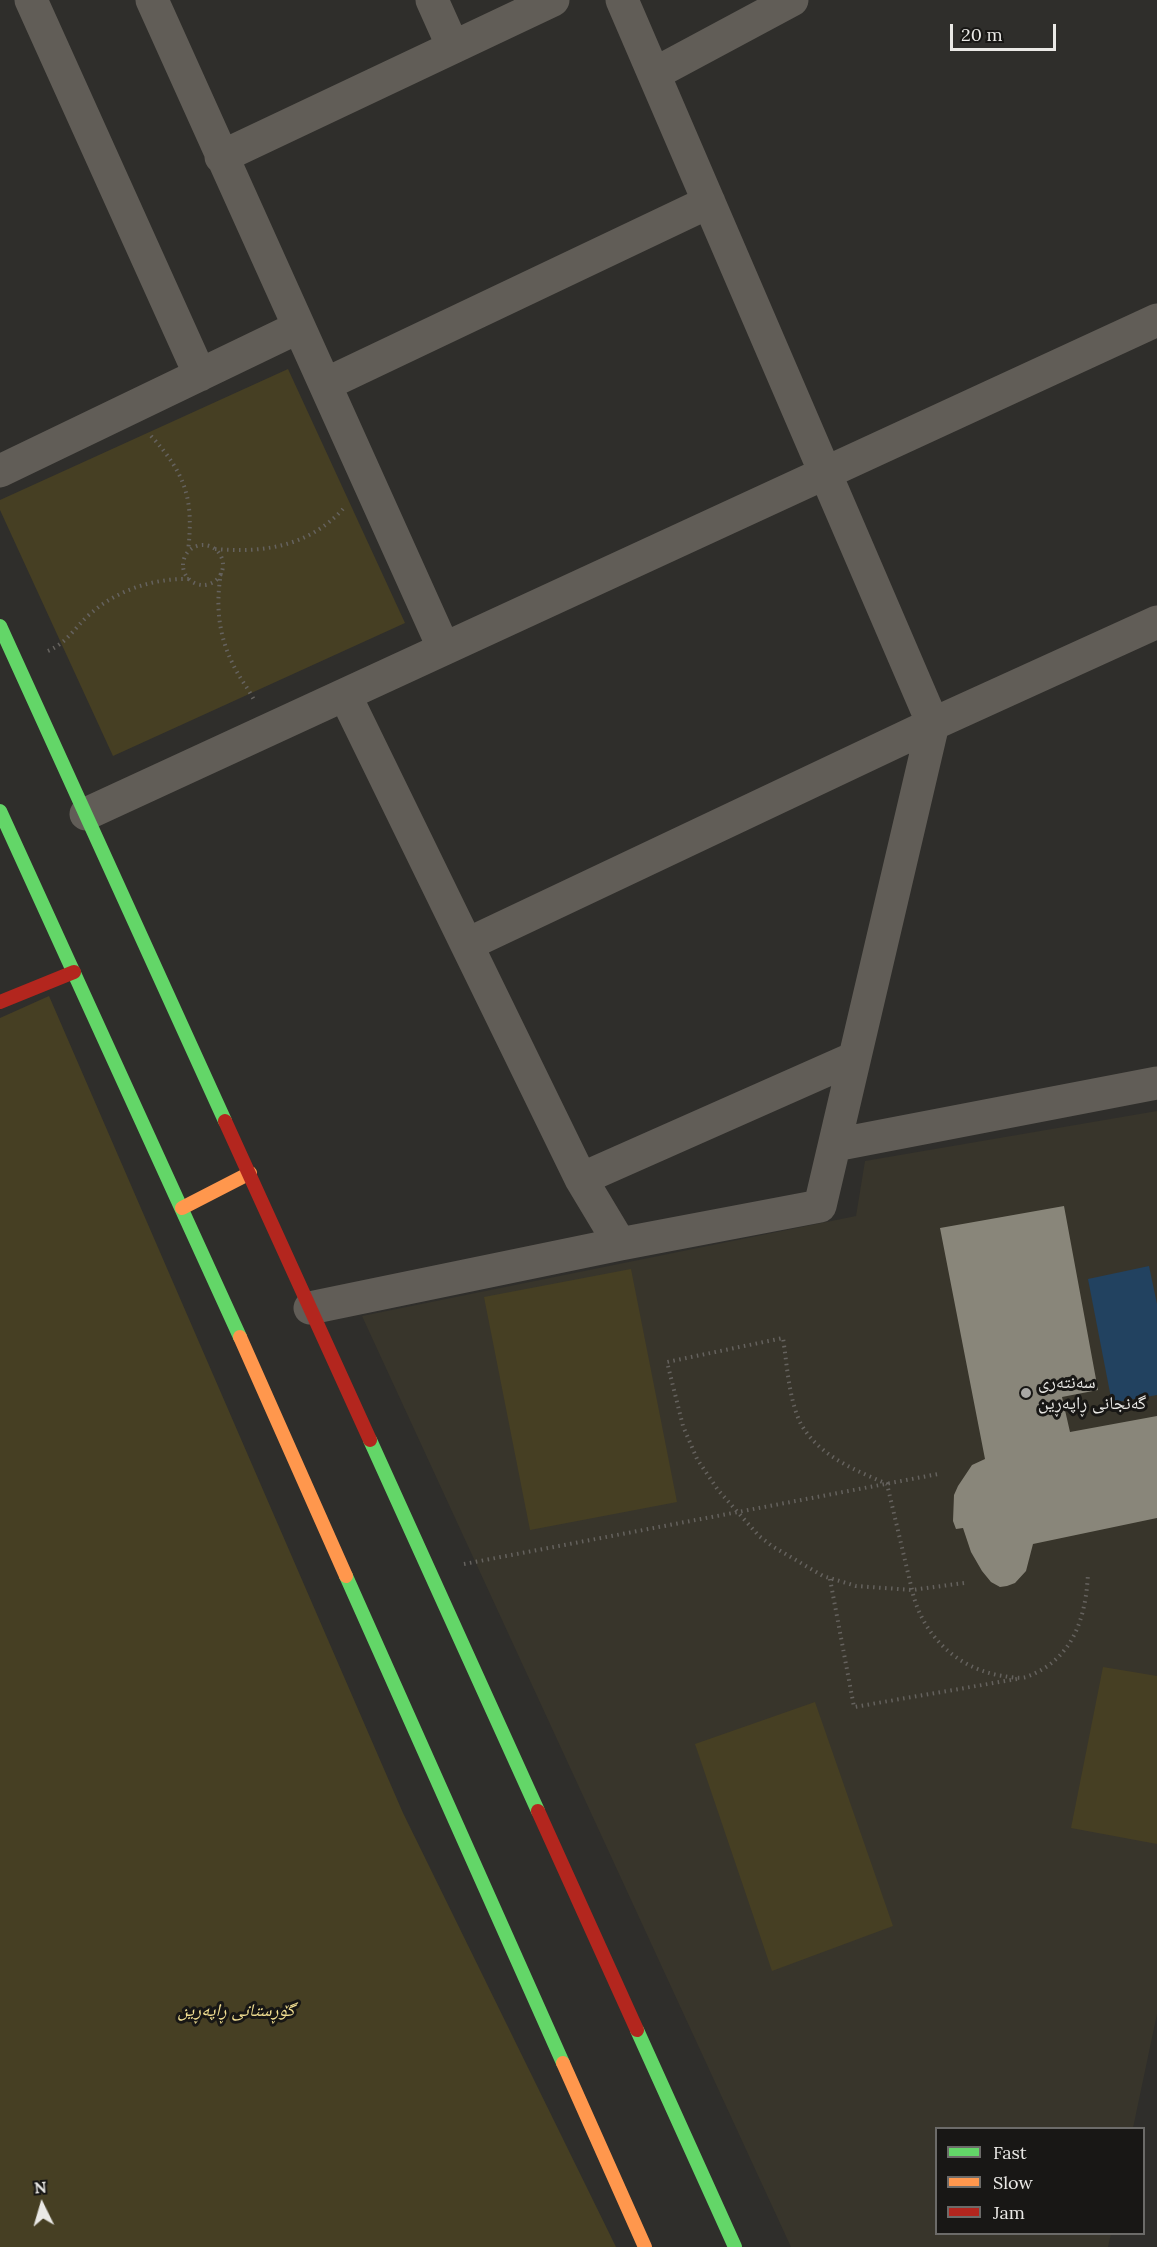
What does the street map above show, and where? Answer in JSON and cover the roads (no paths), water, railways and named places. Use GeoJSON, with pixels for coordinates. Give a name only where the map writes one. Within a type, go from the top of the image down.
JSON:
{"type":"FeatureCollection","features":[{"type":"Feature","properties":{"kind":"street"},"geometry":{"type":"LineString","coordinates":[[31,0],[200,375]]}},
{"type":"Feature","properties":{"kind":"street"},"geometry":{"type":"LineString","coordinates":[[152,0],[444,649]]}},
{"type":"Feature","properties":{"kind":"street"},"geometry":{"type":"LineString","coordinates":[[432,0],[453,47]]}},
{"type":"Feature","properties":{"kind":"street"},"geometry":{"type":"LineString","coordinates":[[221,157],[554,0]]}},
{"type":"Feature","properties":{"kind":"street"},"geometry":{"type":"LineString","coordinates":[[310,1308],[620,1244],[820,1206],[835,1144],[933,724],[622,0]]}},
{"type":"Feature","properties":{"kind":"street"},"geometry":{"type":"LineString","coordinates":[[654,74],[792,0]]}},
{"type":"Feature","properties":{"kind":"street"},"geometry":{"type":"LineString","coordinates":[[326,384],[709,202]]}},
{"type":"Feature","properties":{"kind":"street"},"geometry":{"type":"LineString","coordinates":[[86,814],[1157,320]]}},
{"type":"Feature","properties":{"kind":"street"},"geometry":{"type":"LineString","coordinates":[[0,471],[298,327]]}},
{"type":"Feature","properties":{"kind":"street"},"geometry":{"type":"LineString","coordinates":[[468,944],[933,724],[1157,622]]}},
{"type":"Feature","properties":{"kind":"street"},"geometry":{"type":"LineString","coordinates":[[0,627],[250,1173],[735,2247]]}},
{"type":"Feature","properties":{"kind":"street"},"geometry":{"type":"LineString","coordinates":[[345,695],[581,1179],[620,1244]]}},
{"type":"Feature","properties":{"kind":"street"},"geometry":{"type":"LineString","coordinates":[[0,811],[182,1208],[645,2247]]}},
{"type":"Feature","properties":{"kind":"street"},"geometry":{"type":"LineString","coordinates":[[0,1002],[74,972]]}},
{"type":"Feature","properties":{"kind":"street"},"geometry":{"type":"LineString","coordinates":[[581,1179],[854,1058]]}},
{"type":"Feature","properties":{"kind":"street"},"geometry":{"type":"LineString","coordinates":[[835,1144],[1157,1083]]}},
{"type":"Feature","properties":{"kind":"street"},"geometry":{"type":"LineString","coordinates":[[182,1208],[250,1173]]}},
{"type":"Feature","properties":{"kind":"water"},"geometry":{"type":"Polygon","coordinates":[[[1149,1266],[1157,1304],[1157,1395],[1112,1403],[1088,1279],[1149,1266]]]}},
{"type":"Feature","properties":{"kind":"place","name":"سەنتەری گەنجانی ڕاپەڕین"},"geometry":{"type":"Point","coordinates":[1026,1393]}},
{"type":"Feature","properties":{"kind":"park label","name":"گۆڕستانی ڕاپەڕین"},"geometry":{"type":"Point","coordinates":[236,2011]}}]}
